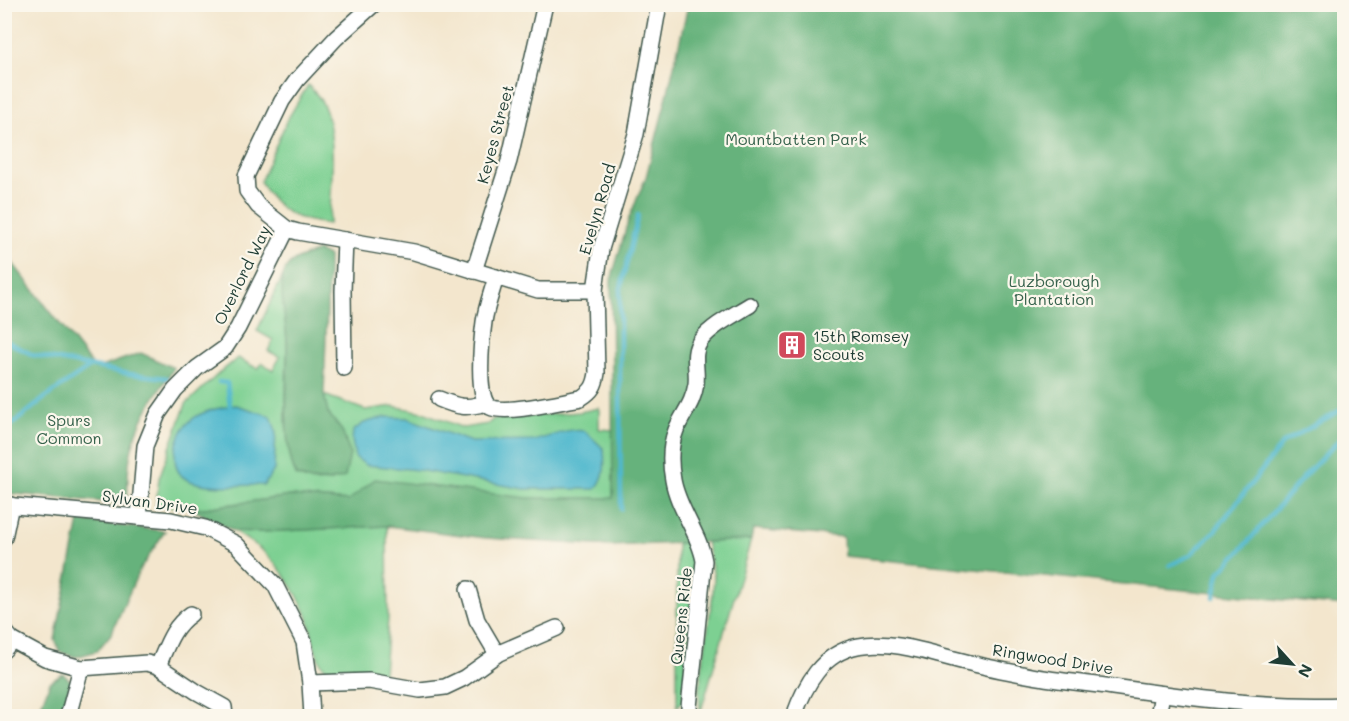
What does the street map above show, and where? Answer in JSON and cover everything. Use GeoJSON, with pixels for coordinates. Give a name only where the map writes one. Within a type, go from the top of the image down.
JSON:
{"type":"FeatureCollection","features":[{"type":"Feature","properties":{"kind":"street","name":"Overlord Way"},"geometry":{"type":"LineString","coordinates":[[139,517],[140,478],[145,446],[158,414],[175,390],[197,368],[225,348],[238,328],[287,229],[258,206],[247,191],[246,176],[282,101],[297,80],[336,38],[374,4]]}},
{"type":"Feature","properties":{"kind":"street","name":"Keyes Street"},"geometry":{"type":"LineString","coordinates":[[474,271],[509,161],[545,4]]}},
{"type":"Feature","properties":{"kind":"street","name":"Evelyn Road"},"geometry":{"type":"LineString","coordinates":[[486,402],[490,407],[510,410],[581,398],[595,386],[597,373],[596,290],[602,249],[636,134],[659,4]]}},
{"type":"Feature","properties":{"kind":"street"},"geometry":{"type":"LineString","coordinates":[[287,229],[405,249],[538,290],[596,290]]}},
{"type":"Feature","properties":{"kind":"street"},"geometry":{"type":"LineString","coordinates":[[344,368],[345,240]]}},
{"type":"Feature","properties":{"kind":"street"},"geometry":{"type":"LineString","coordinates":[[439,399],[453,405],[470,408],[486,402],[480,380],[482,343],[484,320],[496,277]]}},
{"type":"Feature","properties":{"kind":"street","name":"Queens Ride"},"geometry":{"type":"LineString","coordinates":[[690,717],[689,707],[704,561],[702,549],[678,497],[673,479],[672,444],[676,430],[693,400],[696,351],[702,340],[750,305]]}},
{"type":"Feature","properties":{"kind":"street"},"geometry":{"type":"LineString","coordinates":[[4,538],[8,505]]}},
{"type":"Feature","properties":{"kind":"street","name":"Sylvan Drive"},"geometry":{"type":"LineString","coordinates":[[8,505],[171,520],[205,528],[236,544],[275,585],[304,642],[312,717]]}},
{"type":"Feature","properties":{"kind":"street"},"geometry":{"type":"LineString","coordinates":[[468,589],[477,620],[497,654]]}},
{"type":"Feature","properties":{"kind":"street"},"geometry":{"type":"LineString","coordinates":[[158,666],[174,630],[191,614]]}},
{"type":"Feature","properties":{"kind":"street"},"geometry":{"type":"LineString","coordinates":[[310,683],[369,681],[420,690],[445,687],[464,678],[497,654],[557,628]]}},
{"type":"Feature","properties":{"kind":"street"},"geometry":{"type":"LineString","coordinates":[[7,640],[45,658],[81,668],[147,663],[158,666],[197,693],[224,707],[225,717]]}},
{"type":"Feature","properties":{"kind":"street","name":"Ringwood Drive"},"geometry":{"type":"LineString","coordinates":[[794,717],[814,673],[845,650],[873,645],[898,647],[1033,676],[1161,694],[1227,702],[1293,706],[1344,705]]}},
{"type":"Feature","properties":{"kind":"street"},"geometry":{"type":"LineString","coordinates":[[68,717],[81,668]]}},
{"type":"Feature","properties":{"kind":"street"},"geometry":{"type":"LineString","coordinates":[[1158,717],[1161,694]]}},
{"type":"Feature","properties":{"kind":"green space","name":"Luzborough Plantation"},"geometry":{"type":"Polygon","coordinates":[[[688,5],[1344,5],[1344,606],[844,556],[843,537],[753,529],[751,540],[609,546],[486,538],[387,526],[260,532],[234,531],[188,507],[205,508],[291,496],[348,501],[375,479],[527,498],[613,498],[611,280],[629,218],[646,177],[688,5]]]}},
{"type":"Feature","properties":{"kind":"green space"},"geometry":{"type":"Polygon","coordinates":[[[308,85],[320,99],[330,126],[332,177],[329,224],[317,223],[289,213],[274,201],[260,182],[287,120],[308,85]]]}},
{"type":"Feature","properties":{"kind":"green space"},"geometry":{"type":"Polygon","coordinates":[[[318,251],[328,256],[324,395],[328,413],[342,431],[350,454],[345,477],[326,481],[315,481],[296,476],[291,460],[286,409],[287,340],[282,298],[283,276],[288,266],[318,251]]]}},
{"type":"Feature","properties":{"kind":"green space","name":"Spurs Common"},"geometry":{"type":"Polygon","coordinates":[[[4,252],[95,369],[141,353],[174,368],[153,400],[137,433],[129,463],[127,504],[5,493],[4,252]]]}},
{"type":"Feature","properties":{"kind":"green space"},"geometry":{"type":"Polygon","coordinates":[[[283,275],[287,344],[288,446],[296,476],[313,482],[332,481],[342,431],[328,413],[324,395],[365,410],[393,406],[423,412],[463,428],[488,424],[493,419],[580,412],[599,408],[599,429],[614,430],[613,498],[349,501],[291,496],[205,508],[156,506],[159,478],[186,404],[238,358],[258,369],[262,363],[273,370],[280,357],[268,351],[273,340],[257,331],[283,275]]]}},
{"type":"Feature","properties":{"kind":"green space"},"geometry":{"type":"Polygon","coordinates":[[[79,521],[165,531],[139,571],[111,634],[97,651],[76,657],[60,652],[55,640],[79,521]]]}},
{"type":"Feature","properties":{"kind":"green space"},"geometry":{"type":"Polygon","coordinates":[[[387,526],[388,618],[384,674],[346,676],[331,672],[325,668],[318,657],[306,613],[288,580],[264,552],[234,531],[260,532],[387,526]]]}},
{"type":"Feature","properties":{"kind":"green space"},"geometry":{"type":"Polygon","coordinates":[[[751,540],[700,714],[699,690],[714,576],[706,542],[751,540]]]}},
{"type":"Feature","properties":{"kind":"green space"},"geometry":{"type":"Polygon","coordinates":[[[692,542],[695,569],[683,701],[677,707],[677,543],[692,542]]]}},
{"type":"Feature","properties":{"kind":"green space"},"geometry":{"type":"Polygon","coordinates":[[[63,674],[71,681],[61,716],[37,716],[50,682],[63,674]]]}},
{"type":"Feature","properties":{"kind":"water"},"geometry":{"type":"Polygon","coordinates":[[[236,405],[271,416],[276,431],[274,470],[264,485],[213,485],[186,479],[180,474],[175,459],[177,442],[184,427],[205,412],[236,405]]]}},
{"type":"Feature","properties":{"kind":"water"},"geometry":{"type":"Polygon","coordinates":[[[385,417],[407,418],[471,442],[534,441],[570,430],[585,431],[604,449],[603,475],[596,489],[525,489],[418,470],[366,465],[355,457],[353,431],[364,423],[385,417]]]}},
{"type":"Feature","properties":{"kind":"waterway"},"geometry":{"type":"LineString","coordinates":[[620,372],[620,292],[638,215]]}},
{"type":"Feature","properties":{"kind":"waterway"},"geometry":{"type":"LineString","coordinates":[[4,340],[33,355],[130,374],[167,378]]}},
{"type":"Feature","properties":{"kind":"waterway"},"geometry":{"type":"LineString","coordinates":[[4,431],[46,397],[91,366]]}},
{"type":"Feature","properties":{"kind":"waterway"},"geometry":{"type":"LineString","coordinates":[[620,372],[621,509]]}},
{"type":"Feature","properties":{"kind":"waterway"},"geometry":{"type":"LineString","coordinates":[[219,382],[227,383],[230,406]]}},
{"type":"Feature","properties":{"kind":"waterway"},"geometry":{"type":"LineString","coordinates":[[1170,565],[1189,556],[1214,532],[1283,443],[1344,408]]}},
{"type":"Feature","properties":{"kind":"waterway"},"geometry":{"type":"LineString","coordinates":[[1214,597],[1219,573],[1306,474],[1344,435]]}},
{"type":"Feature","properties":{"kind":"place","name":"15th Romsey Scouts"},"geometry":{"type":"Point","coordinates":[792,345]}},
{"type":"Feature","properties":{"kind":"park label","name":"Mountbatten Park"},"geometry":{"type":"Point","coordinates":[796,139]}}]}
